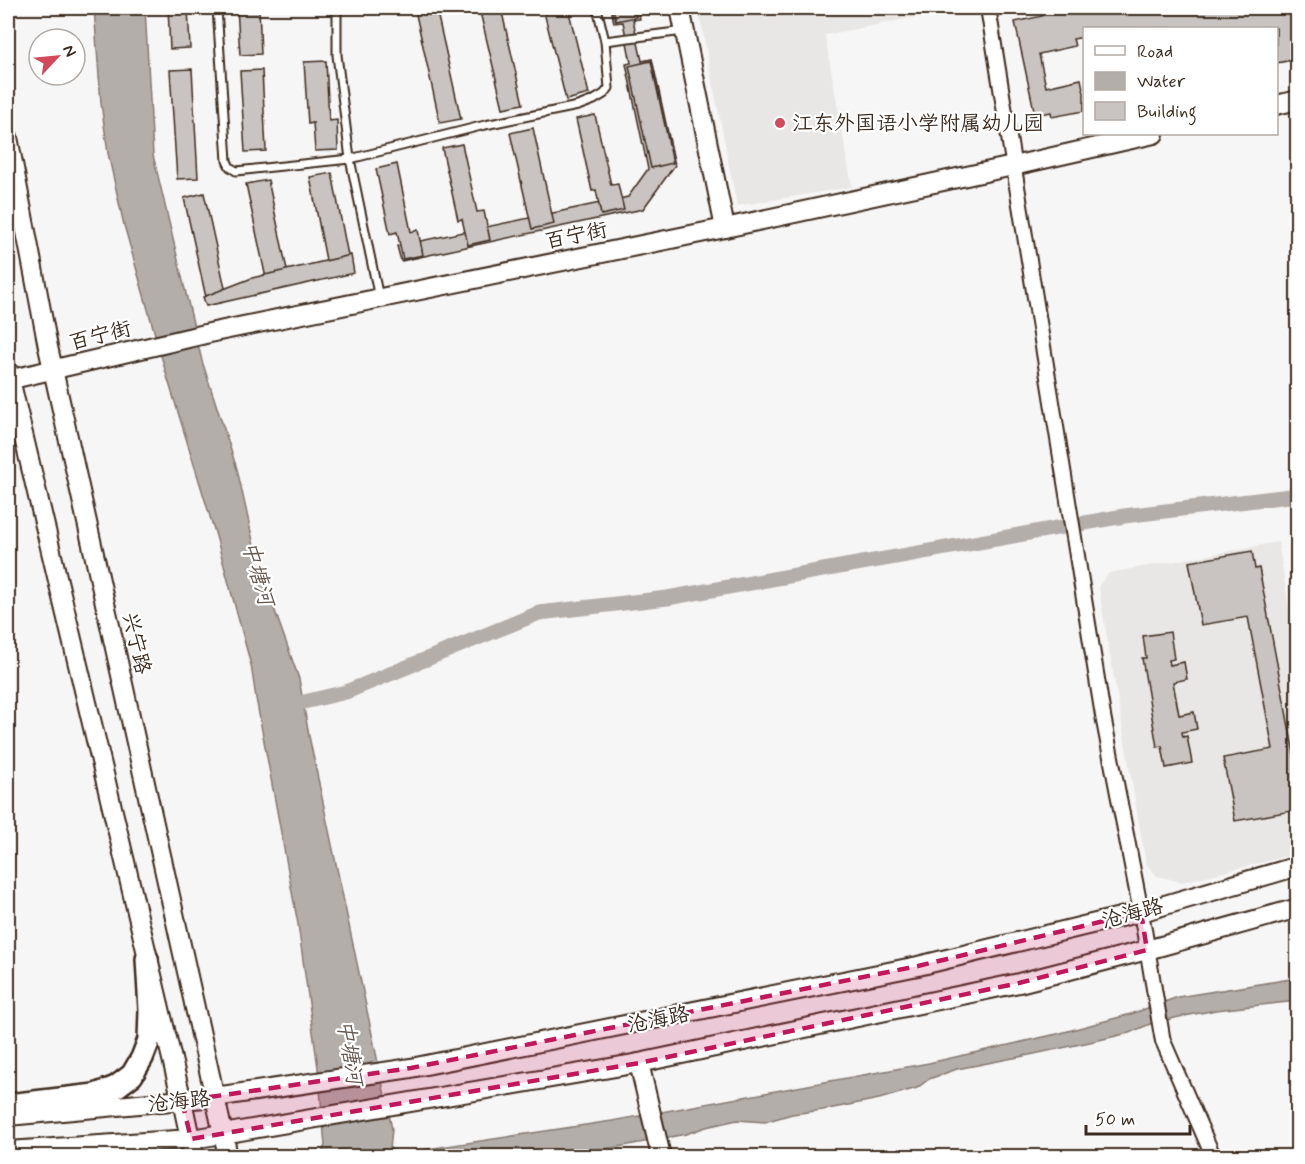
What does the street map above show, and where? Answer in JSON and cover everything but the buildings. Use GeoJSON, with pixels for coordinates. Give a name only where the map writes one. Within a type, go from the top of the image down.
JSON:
{"type":"FeatureCollection","features":[{"type":"Feature","properties":{"kind":"main road"},"geometry":{"type":"LineString","coordinates":[[680,8],[725,228]]}},
{"type":"Feature","properties":{"kind":"main road"},"geometry":{"type":"LineString","coordinates":[[1278,105],[1298,100]]}},
{"type":"Feature","properties":{"kind":"main road","name":"百宁街"},"geometry":{"type":"LineString","coordinates":[[8,377],[53,370],[214,332],[725,228],[1150,135]]}},
{"type":"Feature","properties":{"kind":"main road","name":"兴宁路"},"geometry":{"type":"LineString","coordinates":[[8,137],[53,370],[228,1156]]}},
{"type":"Feature","properties":{"kind":"main road"},"geometry":{"type":"LineString","coordinates":[[8,377],[192,1148]]}},
{"type":"Feature","properties":{"kind":"main road","name":"沧海路"},"geometry":{"type":"LineString","coordinates":[[8,1116],[182,1101],[411,1068],[918,966],[1141,912],[1298,866]]}},
{"type":"Feature","properties":{"kind":"main road","name":"沧海路"},"geometry":{"type":"LineString","coordinates":[[8,1151],[192,1148],[223,1134],[639,1063],[1019,983],[1298,908]]}},
{"type":"Feature","properties":{"kind":"main road","name":"沧海路"},"geometry":{"type":"LineString","coordinates":[[8,1105],[95,1095],[116,1087],[132,1076],[149,1040],[147,959]]}},
{"type":"Feature","properties":{"kind":"main road"},"geometry":{"type":"LineString","coordinates":[[639,1063],[661,1156]]}},
{"type":"Feature","properties":{"kind":"street"},"geometry":{"type":"LineString","coordinates":[[988,8],[1103,716],[1163,1041],[1213,1156]]}},
{"type":"Feature","properties":{"kind":"lane"},"geometry":{"type":"LineString","coordinates":[[217,8],[227,161],[236,171],[350,159],[485,125],[578,106],[594,100],[609,88],[605,41],[597,8]]}},
{"type":"Feature","properties":{"kind":"lane"},"geometry":{"type":"LineString","coordinates":[[337,8],[337,56],[350,159],[379,298]]}},
{"type":"Feature","properties":{"kind":"lane"},"geometry":{"type":"LineString","coordinates":[[605,41],[684,31]]}},
{"type":"Feature","properties":{"kind":"highlighted area"},"geometry":{"type":"Polygon","coordinates":[[[1141,912],[1147,950],[1019,983],[639,1063],[191,1139],[182,1101],[411,1068],[918,966],[1141,912]]]}},
{"type":"Feature","properties":{"kind":"shaded area","name":"江东外国语小学附属幼儿园"},"geometry":{"type":"Polygon","coordinates":[[[698,8],[962,8],[825,35],[852,187],[737,206],[698,8]]]}},
{"type":"Feature","properties":{"kind":"shaded area"},"geometry":{"type":"Polygon","coordinates":[[[1278,542],[1297,655],[1297,854],[1182,882],[1157,876],[1146,864],[1099,585],[1109,573],[1278,542]]]}},
{"type":"Feature","properties":{"kind":"water","name":"中塘河"},"geometry":{"type":"Polygon","coordinates":[[[94,8],[145,8],[153,155],[202,361],[237,469],[261,577],[299,679],[392,1129],[390,1149],[401,1153],[612,1121],[929,1063],[1057,1034],[1131,1014],[1178,997],[1297,978],[1297,1001],[1216,1010],[1179,1017],[1150,1024],[1129,1033],[957,1069],[929,1079],[917,1088],[879,1099],[792,1114],[765,1122],[737,1120],[686,1134],[618,1147],[544,1156],[321,1156],[325,1145],[318,1068],[298,924],[251,665],[216,536],[124,225],[108,153],[101,103],[94,8]]]}},
{"type":"Feature","properties":{"kind":"waterway"},"geometry":{"type":"LineString","coordinates":[[283,707],[346,692],[539,613],[667,598],[1124,516],[1298,495]]}},
{"type":"Feature","properties":{"kind":"place","name":"江东外国语小学附属幼儿园"},"geometry":{"type":"Point","coordinates":[780,123]}}]}
